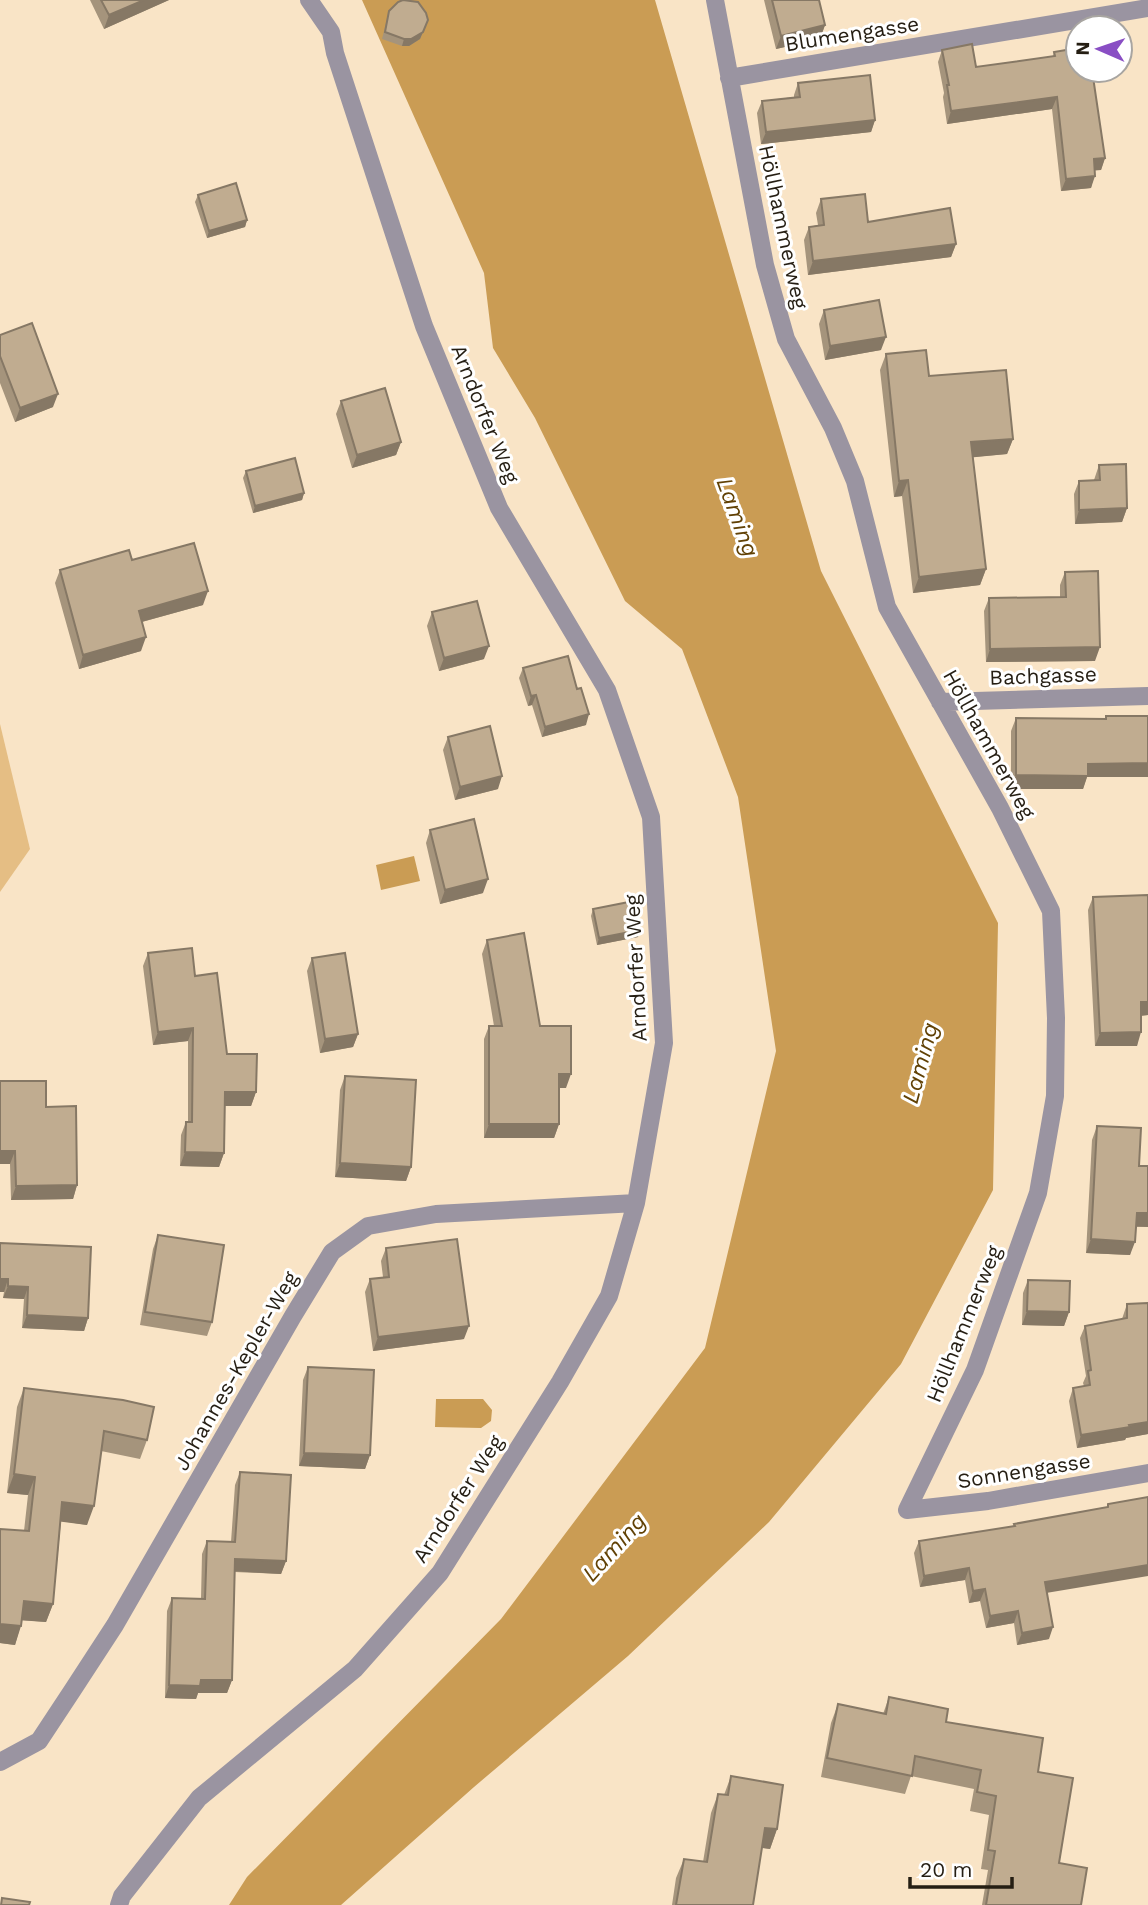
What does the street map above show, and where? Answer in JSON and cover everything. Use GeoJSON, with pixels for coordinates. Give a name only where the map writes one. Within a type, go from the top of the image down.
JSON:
{"type":"FeatureCollection","features":[{"type":"Feature","properties":{"kind":"street","name":"Arndorfer Weg"},"geometry":{"type":"LineString","coordinates":[[120,1905],[122,1896],[199,1798],[355,1669],[440,1573],[560,1382],[609,1296],[636,1203],[664,1043],[651,817],[607,690],[499,508],[424,326],[335,53],[331,32],[309,0]]}},
{"type":"Feature","properties":{"kind":"street","name":"Höllhammerweg"},"geometry":{"type":"LineString","coordinates":[[715,0],[765,265],[786,340],[833,428],[855,481],[887,607],[1000,808],[1051,911],[1056,1018],[1055,1096],[1038,1193],[979,1358],[907,1510]]}},
{"type":"Feature","properties":{"kind":"street","name":"Blumengasse"},"geometry":{"type":"LineString","coordinates":[[729,78],[1148,8]]}},
{"type":"Feature","properties":{"kind":"street","name":"Bachgasse"},"geometry":{"type":"LineString","coordinates":[[940,702],[1148,696]]}},
{"type":"Feature","properties":{"kind":"street","name":"Johannes-Kepler-Weg"},"geometry":{"type":"LineString","coordinates":[[0,1762],[39,1741],[115,1625],[332,1252],[368,1226],[436,1214],[636,1203]]}},
{"type":"Feature","properties":{"kind":"street","name":"Sonnengasse"},"geometry":{"type":"LineString","coordinates":[[907,1510],[988,1501],[1148,1473]]}},
{"type":"Feature","properties":{"kind":"shaded area"},"geometry":{"type":"Polygon","coordinates":[[[0,724],[30,849],[0,892],[0,724]]]}},
{"type":"Feature","properties":{"kind":"water","name":"Laming"},"geometry":{"type":"Polygon","coordinates":[[[362,0],[655,0],[821,571],[998,923],[993,1190],[901,1364],[769,1522],[628,1656],[341,1905],[229,1905],[247,1877],[501,1619],[705,1348],[776,1051],[738,797],[682,649],[625,601],[535,418],[493,348],[484,273],[362,0]]]}},
{"type":"Feature","properties":{"kind":"water"},"geometry":{"type":"Polygon","coordinates":[[[414,856],[420,881],[381,890],[376,865],[414,856]]]}},
{"type":"Feature","properties":{"kind":"water"},"geometry":{"type":"Polygon","coordinates":[[[436,1399],[483,1399],[492,1410],[491,1421],[481,1428],[435,1427],[436,1399]]]}},
{"type":"Feature","properties":{"kind":"building"},"geometry":{"type":"Polygon","coordinates":[[[101,0],[144,0],[109,15],[101,0]]]}},
{"type":"Feature","properties":{"kind":"building"},"geometry":{"type":"Polygon","coordinates":[[[403,0],[418,2],[428,20],[423,32],[411,39],[385,32],[389,11],[403,0]]]}},
{"type":"Feature","properties":{"kind":"building"},"geometry":{"type":"Polygon","coordinates":[[[772,0],[819,0],[825,25],[781,36],[772,0]]]}},
{"type":"Feature","properties":{"kind":"building"},"geometry":{"type":"Polygon","coordinates":[[[972,44],[976,67],[1055,56],[1054,52],[1064,50],[1064,84],[1094,84],[1105,158],[1094,159],[1095,176],[1066,179],[1057,97],[951,111],[942,50],[972,44]]]}},
{"type":"Feature","properties":{"kind":"building"},"geometry":{"type":"Polygon","coordinates":[[[870,75],[875,120],[766,132],[762,101],[800,97],[798,83],[870,75]]]}},
{"type":"Feature","properties":{"kind":"building"},"geometry":{"type":"Polygon","coordinates":[[[236,183],[247,220],[209,231],[198,195],[236,183]]]}},
{"type":"Feature","properties":{"kind":"building"},"geometry":{"type":"Polygon","coordinates":[[[865,194],[868,222],[950,208],[956,244],[813,261],[809,227],[824,225],[821,199],[865,194]]]}},
{"type":"Feature","properties":{"kind":"building"},"geometry":{"type":"Polygon","coordinates":[[[879,300],[886,337],[830,346],[824,310],[879,300]]]}},
{"type":"Feature","properties":{"kind":"building"},"geometry":{"type":"Polygon","coordinates":[[[32,323],[58,394],[20,408],[0,356],[0,335],[32,323]]]}},
{"type":"Feature","properties":{"kind":"building"},"geometry":{"type":"Polygon","coordinates":[[[926,350],[929,376],[1006,370],[1013,439],[971,442],[986,569],[919,577],[908,480],[899,481],[886,354],[926,350]]]}},
{"type":"Feature","properties":{"kind":"building"},"geometry":{"type":"Polygon","coordinates":[[[385,388],[401,442],[357,455],[341,401],[385,388]]]}},
{"type":"Feature","properties":{"kind":"building"},"geometry":{"type":"Polygon","coordinates":[[[295,458],[304,493],[255,506],[246,471],[295,458]]]}},
{"type":"Feature","properties":{"kind":"building"},"geometry":{"type":"Polygon","coordinates":[[[1126,464],[1127,508],[1079,510],[1079,481],[1100,480],[1099,465],[1126,464]]]}},
{"type":"Feature","properties":{"kind":"building"},"geometry":{"type":"Polygon","coordinates":[[[194,543],[208,591],[139,611],[146,637],[83,655],[60,570],[129,550],[132,560],[194,543]]]}},
{"type":"Feature","properties":{"kind":"building"},"geometry":{"type":"Polygon","coordinates":[[[1098,571],[1100,647],[990,649],[989,598],[1066,597],[1065,572],[1098,571]]]}},
{"type":"Feature","properties":{"kind":"building"},"geometry":{"type":"Polygon","coordinates":[[[477,601],[489,646],[444,658],[432,612],[477,601]]]}},
{"type":"Feature","properties":{"kind":"building"},"geometry":{"type":"Polygon","coordinates":[[[568,656],[577,689],[581,688],[589,714],[545,727],[536,695],[531,696],[523,668],[568,656]]]}},
{"type":"Feature","properties":{"kind":"building"},"geometry":{"type":"Polygon","coordinates":[[[1106,716],[1148,716],[1148,763],[1088,764],[1088,776],[1016,775],[1016,718],[1106,719],[1106,716]]]}},
{"type":"Feature","properties":{"kind":"building"},"geometry":{"type":"Polygon","coordinates":[[[490,726],[502,776],[460,787],[448,737],[490,726]]]}},
{"type":"Feature","properties":{"kind":"building"},"geometry":{"type":"Polygon","coordinates":[[[474,819],[488,879],[445,890],[430,830],[474,819]]]}},
{"type":"Feature","properties":{"kind":"building"},"geometry":{"type":"Polygon","coordinates":[[[1148,895],[1148,1002],[1141,1002],[1141,1032],[1100,1033],[1093,897],[1148,895]]]}},
{"type":"Feature","properties":{"kind":"building"},"geometry":{"type":"Polygon","coordinates":[[[634,901],[640,930],[599,938],[593,909],[634,901]]]}},
{"type":"Feature","properties":{"kind":"building"},"geometry":{"type":"Polygon","coordinates":[[[524,933],[540,1026],[571,1026],[571,1074],[559,1074],[559,1124],[489,1124],[489,1026],[502,1026],[487,940],[524,933]]]}},
{"type":"Feature","properties":{"kind":"building"},"geometry":{"type":"Polygon","coordinates":[[[192,948],[195,976],[217,973],[227,1054],[257,1054],[256,1092],[225,1092],[224,1153],[185,1152],[186,1122],[192,1122],[193,1028],[158,1032],[148,953],[192,948]]]}},
{"type":"Feature","properties":{"kind":"building"},"geometry":{"type":"Polygon","coordinates":[[[345,953],[358,1034],[325,1039],[312,958],[345,953]]]}},
{"type":"Feature","properties":{"kind":"building"},"geometry":{"type":"Polygon","coordinates":[[[345,1076],[416,1080],[411,1167],[340,1163],[345,1076]]]}},
{"type":"Feature","properties":{"kind":"building"},"geometry":{"type":"Polygon","coordinates":[[[0,1081],[46,1081],[46,1107],[76,1106],[77,1185],[16,1186],[15,1151],[0,1151],[0,1081]]]}},
{"type":"Feature","properties":{"kind":"building"},"geometry":{"type":"Polygon","coordinates":[[[1097,1126],[1141,1128],[1139,1166],[1148,1166],[1148,1213],[1137,1213],[1135,1242],[1091,1239],[1097,1126]]]}},
{"type":"Feature","properties":{"kind":"building"},"geometry":{"type":"Polygon","coordinates":[[[158,1235],[224,1245],[212,1322],[145,1312],[158,1235]]]}},
{"type":"Feature","properties":{"kind":"building"},"geometry":{"type":"Polygon","coordinates":[[[457,1239],[469,1326],[378,1337],[370,1279],[389,1277],[386,1248],[457,1239]]]}},
{"type":"Feature","properties":{"kind":"building"},"geometry":{"type":"Polygon","coordinates":[[[0,1243],[91,1247],[88,1318],[27,1315],[28,1287],[8,1286],[8,1279],[0,1279],[0,1243]]]}},
{"type":"Feature","properties":{"kind":"building"},"geometry":{"type":"Polygon","coordinates":[[[1028,1280],[1070,1281],[1069,1312],[1027,1311],[1028,1280]]]}},
{"type":"Feature","properties":{"kind":"building"},"geometry":{"type":"Polygon","coordinates":[[[1148,1303],[1148,1422],[1081,1435],[1073,1388],[1090,1385],[1088,1371],[1091,1370],[1085,1326],[1127,1318],[1127,1304],[1148,1303]]]}},
{"type":"Feature","properties":{"kind":"building"},"geometry":{"type":"Polygon","coordinates":[[[308,1367],[374,1370],[370,1455],[304,1453],[308,1367]]]}},
{"type":"Feature","properties":{"kind":"building"},"geometry":{"type":"Polygon","coordinates":[[[24,1388],[123,1400],[154,1407],[147,1440],[104,1431],[94,1506],[62,1502],[53,1604],[24,1601],[21,1626],[0,1624],[0,1529],[29,1531],[35,1477],[14,1474],[24,1388]]]}},
{"type":"Feature","properties":{"kind":"building"},"geometry":{"type":"Polygon","coordinates":[[[240,1472],[291,1475],[286,1561],[235,1559],[232,1680],[201,1680],[200,1686],[169,1685],[172,1598],[205,1599],[207,1541],[235,1542],[240,1472]]]}},
{"type":"Feature","properties":{"kind":"building"},"geometry":{"type":"Polygon","coordinates":[[[1148,1497],[1148,1565],[1045,1582],[1053,1627],[1022,1633],[1018,1611],[990,1616],[985,1589],[973,1591],[969,1568],[924,1576],[919,1541],[1015,1526],[1014,1524],[1148,1497]]]}},
{"type":"Feature","properties":{"kind":"building"},"geometry":{"type":"Polygon","coordinates":[[[889,1697],[948,1709],[946,1722],[1043,1738],[1038,1772],[1073,1778],[1059,1863],[1087,1868],[1081,1905],[986,1905],[995,1851],[988,1850],[996,1796],[977,1792],[981,1770],[915,1756],[912,1776],[827,1758],[838,1704],[886,1714],[889,1697]]]}},
{"type":"Feature","properties":{"kind":"building"},"geometry":{"type":"Polygon","coordinates":[[[731,1776],[783,1785],[777,1829],[765,1828],[753,1905],[676,1905],[684,1859],[707,1862],[718,1794],[728,1795],[731,1776]]]}},
{"type":"Feature","properties":{"kind":"building"},"geometry":{"type":"Polygon","coordinates":[[[2,1898],[30,1902],[29,1905],[1,1905],[2,1898]]]}}]}
